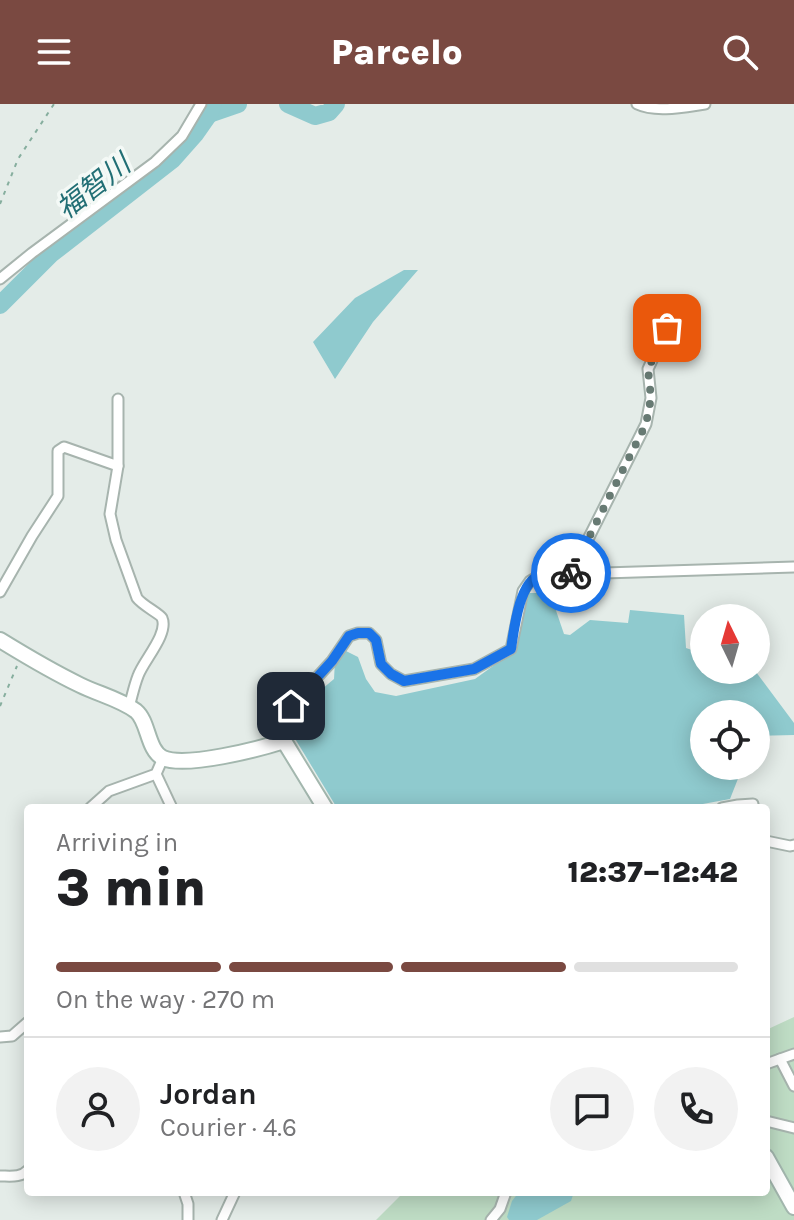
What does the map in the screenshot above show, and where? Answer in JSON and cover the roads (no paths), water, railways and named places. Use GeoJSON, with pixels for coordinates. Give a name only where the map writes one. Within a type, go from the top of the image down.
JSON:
{"type":"FeatureCollection","features":[{"type":"Feature","properties":{"kind":"main road"},"geometry":{"type":"LineString","coordinates":[[0,640],[80,685],[129,707],[142,717],[151,741],[163,758],[178,761],[223,756],[284,741],[323,804]]}},
{"type":"Feature","properties":{"kind":"main road"},"geometry":{"type":"LineString","coordinates":[[770,1164],[794,1207]]}},
{"type":"Feature","properties":{"kind":"street"},"geometry":{"type":"LineString","coordinates":[[0,279],[155,162],[182,136],[201,104]]}},
{"type":"Feature","properties":{"kind":"street"},"geometry":{"type":"LineString","coordinates":[[637,104],[662,108],[705,104]]}},
{"type":"Feature","properties":{"kind":"street"},"geometry":{"type":"LineString","coordinates":[[571,573],[646,424],[651,398],[648,369],[671,325]]}},
{"type":"Feature","properties":{"kind":"street"},"geometry":{"type":"LineString","coordinates":[[118,399],[118,466],[110,514],[137,598],[162,619],[160,639],[139,673],[129,707]]}},
{"type":"Feature","properties":{"kind":"street"},"geometry":{"type":"LineString","coordinates":[[0,592],[58,496],[58,451],[64,447],[118,466]]}},
{"type":"Feature","properties":{"kind":"street"},"geometry":{"type":"LineString","coordinates":[[284,741],[284,724],[291,706],[332,661],[349,636],[369,633],[376,640],[381,664],[404,681],[474,669],[511,649],[523,591],[530,581],[540,575],[794,567]]}},
{"type":"Feature","properties":{"kind":"street"},"geometry":{"type":"LineString","coordinates":[[94,804],[109,791],[156,774],[163,758]]}},
{"type":"Feature","properties":{"kind":"street"},"geometry":{"type":"LineString","coordinates":[[156,774],[170,804]]}},
{"type":"Feature","properties":{"kind":"street"},"geometry":{"type":"LineString","coordinates":[[770,842],[794,845]]}},
{"type":"Feature","properties":{"kind":"street"},"geometry":{"type":"LineString","coordinates":[[0,1037],[12,1036],[24,1026]]}},
{"type":"Feature","properties":{"kind":"street"},"geometry":{"type":"LineString","coordinates":[[770,1063],[794,1054]]}},
{"type":"Feature","properties":{"kind":"street"},"geometry":{"type":"LineString","coordinates":[[780,1059],[794,1086]]}},
{"type":"Feature","properties":{"kind":"street"},"geometry":{"type":"LineString","coordinates":[[770,1122],[794,1128]]}},
{"type":"Feature","properties":{"kind":"street"},"geometry":{"type":"LineString","coordinates":[[0,1176],[15,1177],[24,1174]]}},
{"type":"Feature","properties":{"kind":"street"},"geometry":{"type":"LineString","coordinates":[[185,1196],[188,1220]]}},
{"type":"Feature","properties":{"kind":"street"},"geometry":{"type":"LineString","coordinates":[[222,1220],[233,1196]]}},
{"type":"Feature","properties":{"kind":"street"},"geometry":{"type":"LineString","coordinates":[[491,1220],[500,1209],[505,1196]]}},
{"type":"Feature","properties":{"kind":"water"},"geometry":{"type":"Polygon","coordinates":[[[404,270],[418,270],[373,322],[335,379],[313,342],[355,298],[404,270]]]}},
{"type":"Feature","properties":{"kind":"water"},"geometry":{"type":"Polygon","coordinates":[[[527,593],[550,593],[564,634],[570,635],[590,620],[628,623],[630,610],[684,615],[686,648],[690,649],[690,684],[765,684],[794,723],[794,735],[770,736],[770,700],[690,700],[690,780],[737,780],[730,799],[703,804],[335,804],[288,727],[298,709],[334,679],[335,661],[346,651],[358,657],[366,679],[375,692],[396,696],[475,679],[514,651],[519,616],[527,593]]]}},
{"type":"Feature","properties":{"kind":"water"},"geometry":{"type":"Polygon","coordinates":[[[516,1196],[573,1196],[571,1201],[537,1220],[509,1220],[507,1217],[516,1196]]]}},
{"type":"Feature","properties":{"kind":"waterway","name":"福智川"},"geometry":{"type":"LineString","coordinates":[[0,305],[51,254],[172,160],[195,134],[213,104]]}},
{"type":"Feature","properties":{"kind":"waterway"},"geometry":{"type":"LineString","coordinates":[[209,114],[238,104]]}},
{"type":"Feature","properties":{"kind":"waterway"},"geometry":{"type":"LineString","coordinates":[[288,104],[315,116],[329,112],[336,104]]}}]}
